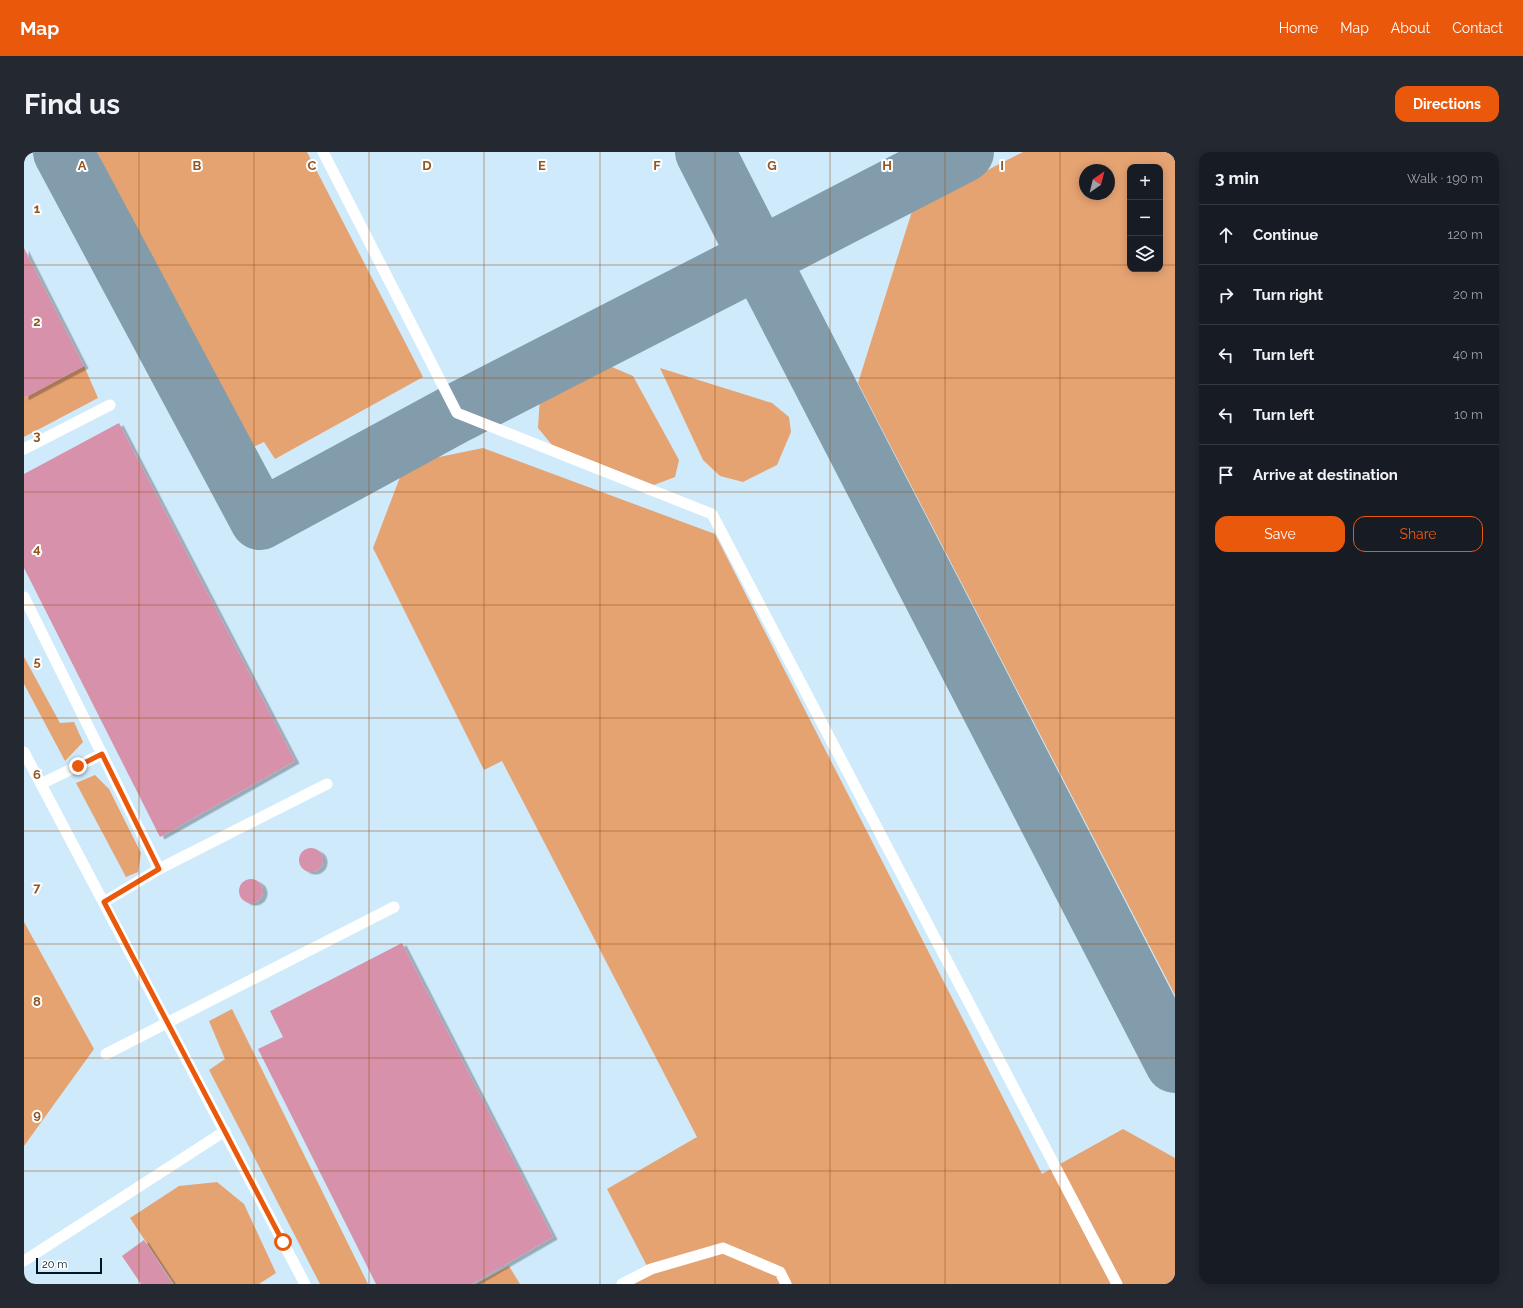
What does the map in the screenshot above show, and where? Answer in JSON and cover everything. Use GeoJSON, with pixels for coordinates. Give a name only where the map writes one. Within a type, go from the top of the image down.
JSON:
{"type":"FeatureCollection","features":[{"type":"Feature","properties":{"kind":"lane"},"geometry":{"type":"LineString","coordinates":[[323,152],[457,413],[712,514],[1117,1284]]}},
{"type":"Feature","properties":{"kind":"lane"},"geometry":{"type":"LineString","coordinates":[[24,449],[110,405]]}},
{"type":"Feature","properties":{"kind":"lane"},"geometry":{"type":"LineString","coordinates":[[24,597],[159,869]]}},
{"type":"Feature","properties":{"kind":"lane"},"geometry":{"type":"LineString","coordinates":[[24,752],[305,1284]]}},
{"type":"Feature","properties":{"kind":"lane"},"geometry":{"type":"LineString","coordinates":[[41,784],[102,754]]}},
{"type":"Feature","properties":{"kind":"lane"},"geometry":{"type":"LineString","coordinates":[[104,902],[159,869],[327,784]]}},
{"type":"Feature","properties":{"kind":"lane"},"geometry":{"type":"LineString","coordinates":[[106,1054],[394,907]]}},
{"type":"Feature","properties":{"kind":"lane"},"geometry":{"type":"LineString","coordinates":[[24,1261],[225,1131]]}},
{"type":"Feature","properties":{"kind":"lane"},"geometry":{"type":"LineString","coordinates":[[622,1284],[651,1269],[723,1248],[780,1272],[786,1284]]}},
{"type":"Feature","properties":{"kind":"shaded area"},"geometry":{"type":"Polygon","coordinates":[[[97,152],[307,152],[423,377],[275,459],[264,442],[249,449],[97,152]]]}},
{"type":"Feature","properties":{"kind":"shaded area"},"geometry":{"type":"Polygon","coordinates":[[[1023,152],[1175,152],[1175,995],[858,383],[913,208],[1023,152]]]}},
{"type":"Feature","properties":{"kind":"shaded area"},"geometry":{"type":"Polygon","coordinates":[[[605,364],[633,376],[679,460],[675,477],[654,485],[552,445],[538,428],[540,396],[605,364]]]}},
{"type":"Feature","properties":{"kind":"shaded area"},"geometry":{"type":"Polygon","coordinates":[[[84,366],[98,398],[24,437],[24,398],[84,366]]]}},
{"type":"Feature","properties":{"kind":"shaded area"},"geometry":{"type":"Polygon","coordinates":[[[660,368],[772,403],[789,417],[791,432],[777,465],[743,482],[720,476],[703,460],[660,368]]]}},
{"type":"Feature","properties":{"kind":"shaded area"},"geometry":{"type":"Polygon","coordinates":[[[483,448],[715,534],[1042,1174],[1123,1129],[1175,1158],[1175,1284],[618,1284],[647,1266],[607,1189],[697,1137],[502,761],[484,770],[373,548],[405,464],[483,448]]]}},
{"type":"Feature","properties":{"kind":"shaded area"},"geometry":{"type":"Polygon","coordinates":[[[24,657],[60,723],[74,722],[83,742],[65,761],[24,684],[24,657]]]}},
{"type":"Feature","properties":{"kind":"shaded area"},"geometry":{"type":"Polygon","coordinates":[[[95,775],[109,789],[141,853],[138,872],[126,877],[76,783],[95,775]]]}},
{"type":"Feature","properties":{"kind":"shaded area"},"geometry":{"type":"Polygon","coordinates":[[[24,922],[94,1049],[24,1146],[24,922]]]}},
{"type":"Feature","properties":{"kind":"shaded area"},"geometry":{"type":"Polygon","coordinates":[[[232,1009],[368,1284],[320,1284],[209,1070],[225,1059],[209,1021],[232,1009]]]}},
{"type":"Feature","properties":{"kind":"shaded area"},"geometry":{"type":"Polygon","coordinates":[[[217,1182],[244,1204],[276,1273],[259,1284],[174,1284],[130,1218],[179,1186],[217,1182]]]}},
{"type":"Feature","properties":{"kind":"shaded area"},"geometry":{"type":"Polygon","coordinates":[[[509,1266],[520,1284],[476,1284],[509,1266]]]}},
{"type":"Feature","properties":{"kind":"building"},"geometry":{"type":"Polygon","coordinates":[[[24,248],[84,366],[24,398],[24,248]]]}},
{"type":"Feature","properties":{"kind":"building"},"geometry":{"type":"Polygon","coordinates":[[[119,423],[295,761],[160,837],[24,568],[24,474],[119,423]]]}},
{"type":"Feature","properties":{"kind":"building"},"geometry":{"type":"Polygon","coordinates":[[[311,848],[319,852],[323,860],[319,868],[311,872],[303,868],[299,860],[303,852],[311,848]]]}},
{"type":"Feature","properties":{"kind":"building"},"geometry":{"type":"Polygon","coordinates":[[[251,879],[259,883],[263,891],[259,899],[251,903],[243,899],[239,891],[243,883],[251,879]]]}},
{"type":"Feature","properties":{"kind":"building"},"geometry":{"type":"Polygon","coordinates":[[[402,943],[553,1237],[472,1284],[376,1284],[258,1049],[283,1037],[270,1011],[402,943]]]}},
{"type":"Feature","properties":{"kind":"building"},"geometry":{"type":"Polygon","coordinates":[[[144,1240],[173,1284],[141,1284],[122,1256],[144,1240]]]}},
{"type":"Feature","properties":{"kind":"taxiway"},"geometry":{"type":"LineString","coordinates":[[63,152],[260,520],[457,413],[759,258],[1175,1063]]}},
{"type":"Feature","properties":{"kind":"taxiway"},"geometry":{"type":"LineString","coordinates":[[705,152],[759,258],[964,152]]}},
{"type":"Feature","properties":{"kind":"route"},"geometry":{"type":"LineString","coordinates":[[78,766],[102,754],[159,869],[104,902],[283,1242]]}}]}
